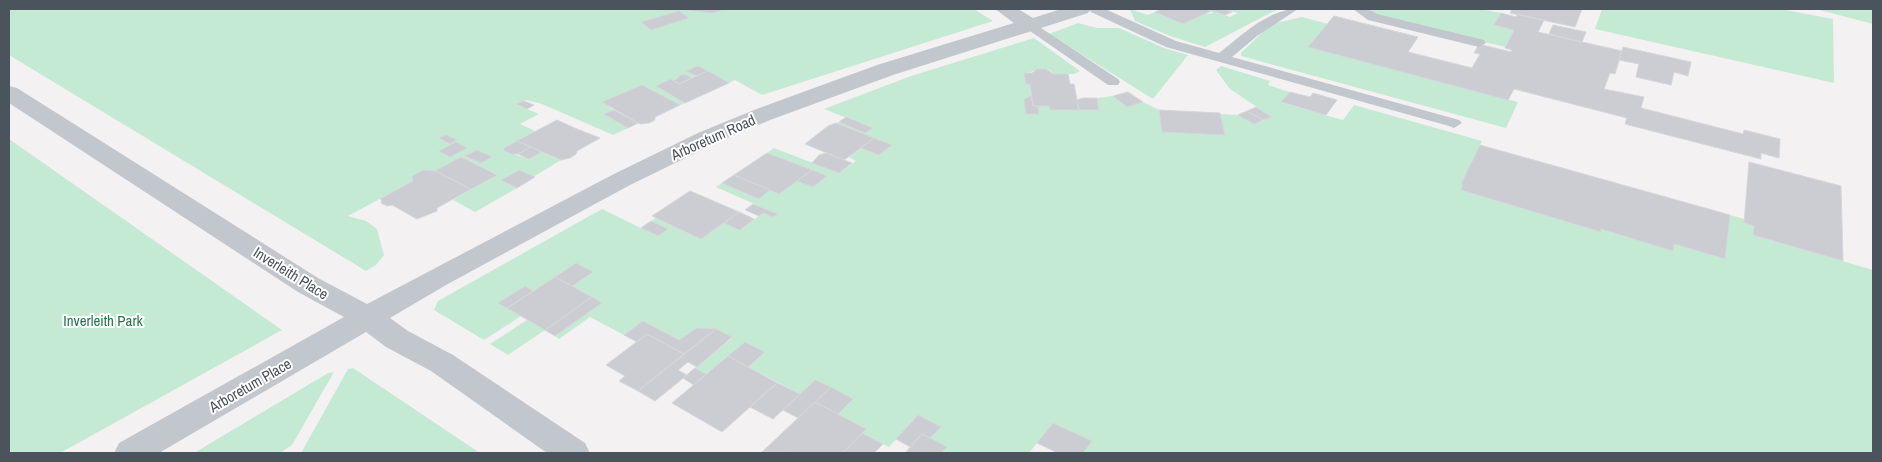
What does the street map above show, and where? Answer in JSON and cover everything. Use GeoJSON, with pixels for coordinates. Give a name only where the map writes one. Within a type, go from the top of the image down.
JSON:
{"type":"FeatureCollection","features":[{"type":"Feature","properties":{"kind":"street"},"geometry":{"type":"LineString","coordinates":[[1005,9],[1032,26]]}},
{"type":"Feature","properties":{"kind":"street","name":"Arboretum Road"},"geometry":{"type":"LineString","coordinates":[[369,318],[436,278],[707,138],[762,115],[885,70],[1032,26],[1081,9]]}},
{"type":"Feature","properties":{"kind":"street","name":"Inverleith Place"},"geometry":{"type":"LineString","coordinates":[[9,93],[308,285],[369,318],[397,339],[442,363],[573,453]]}},
{"type":"Feature","properties":{"kind":"street","name":"Arboretum Place"},"geometry":{"type":"LineString","coordinates":[[131,453],[369,318]]}},
{"type":"Feature","properties":{"kind":"lane"},"geometry":{"type":"LineString","coordinates":[[1095,9],[1170,44],[1454,123]]}},
{"type":"Feature","properties":{"kind":"lane"},"geometry":{"type":"LineString","coordinates":[[1222,58],[1252,33],[1292,9]]}},
{"type":"Feature","properties":{"kind":"lane"},"geometry":{"type":"LineString","coordinates":[[1359,9],[1373,17],[1479,42]]}},
{"type":"Feature","properties":{"kind":"lane"},"geometry":{"type":"LineString","coordinates":[[1032,26],[1113,82]]}},
{"type":"Feature","properties":{"kind":"green space"},"geometry":{"type":"Polygon","coordinates":[[[9,9],[974,9],[993,21],[762,95],[735,80],[729,83],[698,66],[686,71],[696,76],[691,78],[681,75],[674,81],[671,79],[656,86],[685,103],[680,105],[642,85],[602,102],[614,110],[605,114],[628,128],[613,135],[542,104],[526,100],[517,105],[539,114],[520,124],[535,131],[505,148],[504,151],[529,159],[542,152],[561,160],[533,177],[519,170],[502,179],[517,188],[475,212],[453,200],[496,174],[461,157],[434,172],[423,170],[412,176],[413,181],[348,216],[366,221],[377,229],[384,255],[376,265],[366,271],[9,55],[9,9]]]}},
{"type":"Feature","properties":{"kind":"green space"},"geometry":{"type":"Polygon","coordinates":[[[1130,9],[1148,15],[1155,12],[1183,24],[1205,14],[1214,13],[1209,11],[1211,10],[1230,17],[1238,13],[1223,9],[1278,9],[1205,47],[1170,36],[1135,21],[1130,9]]]}},
{"type":"Feature","properties":{"kind":"green space"},"geometry":{"type":"Polygon","coordinates":[[[1368,9],[1480,9],[1501,13],[1495,25],[1514,30],[1505,47],[1378,16],[1368,9]]]}},
{"type":"Feature","properties":{"kind":"green space"},"geometry":{"type":"Polygon","coordinates":[[[1602,9],[1780,9],[1833,19],[1834,83],[1595,29],[1602,9]]]}},
{"type":"Feature","properties":{"kind":"green space"},"geometry":{"type":"Polygon","coordinates":[[[1816,9],[1873,9],[1873,24],[1816,9]]]}},
{"type":"Feature","properties":{"kind":"green space"},"geometry":{"type":"Polygon","coordinates":[[[1302,17],[1328,24],[1308,47],[1518,102],[1506,128],[1241,56],[1241,53],[1271,24],[1302,17]]]}},
{"type":"Feature","properties":{"kind":"green space"},"geometry":{"type":"Polygon","coordinates":[[[1078,23],[1097,28],[1119,28],[1164,48],[1188,55],[1153,99],[1049,34],[1078,23]]]}},
{"type":"Feature","properties":{"kind":"green space"},"geometry":{"type":"Polygon","coordinates":[[[1034,38],[1080,71],[1074,74],[1053,74],[1047,69],[1039,69],[1025,73],[1026,84],[1030,84],[1031,96],[1025,99],[1027,114],[1039,114],[1038,106],[1049,106],[1050,110],[1099,110],[1097,98],[1113,96],[1127,107],[1143,102],[1159,110],[1162,131],[1225,135],[1220,114],[1238,115],[1254,124],[1272,117],[1230,89],[1216,70],[1221,66],[1270,81],[1268,85],[1290,92],[1282,103],[1343,120],[1354,105],[1482,141],[1461,184],[1463,185],[1461,190],[1600,232],[1601,229],[1673,251],[1674,244],[1724,259],[1730,215],[1744,219],[1744,223],[1754,226],[1753,235],[1873,270],[1873,453],[1083,453],[1092,441],[1053,423],[1029,453],[941,453],[946,448],[930,438],[941,427],[918,415],[889,447],[862,433],[866,429],[838,414],[852,399],[815,380],[800,394],[748,367],[765,352],[745,342],[706,374],[695,368],[732,338],[717,330],[699,328],[679,340],[643,321],[624,335],[590,317],[559,339],[555,336],[602,303],[572,286],[592,273],[576,264],[533,291],[525,286],[499,303],[521,316],[484,340],[434,310],[438,301],[602,209],[657,236],[668,229],[651,221],[656,218],[701,239],[724,223],[740,230],[763,213],[773,217],[777,214],[716,187],[722,183],[759,199],[770,190],[779,194],[797,181],[813,187],[827,176],[767,153],[774,148],[839,173],[856,161],[849,157],[861,148],[879,155],[892,145],[836,123],[839,122],[865,133],[872,128],[824,109],[911,76],[1034,38]]]}},
{"type":"Feature","properties":{"kind":"green space","name":"Inverleith Park"},"geometry":{"type":"Polygon","coordinates":[[[9,139],[282,330],[60,453],[9,453],[9,139]]]}},
{"type":"Feature","properties":{"kind":"green space"},"geometry":{"type":"Polygon","coordinates":[[[527,320],[545,330],[508,355],[490,344],[527,320]]]}},
{"type":"Feature","properties":{"kind":"green space"},"geometry":{"type":"Polygon","coordinates":[[[353,368],[480,453],[301,453],[348,369],[353,368]]]}},
{"type":"Feature","properties":{"kind":"green space"},"geometry":{"type":"Polygon","coordinates":[[[334,372],[292,445],[280,453],[194,453],[328,373],[334,372]]]}},
{"type":"Feature","properties":{"kind":"building"},"geometry":{"type":"Polygon","coordinates":[[[676,9],[726,9],[712,13],[676,9]]]}},
{"type":"Feature","properties":{"kind":"building"},"geometry":{"type":"Polygon","coordinates":[[[1163,9],[1205,9],[1211,11],[1183,24],[1155,12],[1163,9]]]}},
{"type":"Feature","properties":{"kind":"building"},"geometry":{"type":"Polygon","coordinates":[[[1223,9],[1232,12],[1225,15],[1211,10],[1223,9]]]}},
{"type":"Feature","properties":{"kind":"building"},"geometry":{"type":"Polygon","coordinates":[[[1512,9],[1582,9],[1575,27],[1510,13],[1512,9]]]}},
{"type":"Feature","properties":{"kind":"building"},"geometry":{"type":"Polygon","coordinates":[[[679,11],[689,18],[651,30],[641,22],[679,11]]]}},
{"type":"Feature","properties":{"kind":"building"},"geometry":{"type":"Polygon","coordinates":[[[1501,13],[1516,17],[1518,14],[1544,20],[1538,32],[1622,51],[1615,74],[1610,73],[1604,89],[1644,97],[1641,108],[1743,134],[1744,130],[1780,139],[1779,158],[1761,153],[1761,159],[1625,124],[1627,118],[1514,89],[1508,100],[1308,47],[1334,16],[1418,37],[1408,52],[1472,68],[1480,54],[1474,53],[1479,44],[1511,52],[1512,50],[1505,48],[1514,30],[1494,25],[1501,13]]]}},
{"type":"Feature","properties":{"kind":"building"},"geometry":{"type":"Polygon","coordinates":[[[1553,25],[1586,32],[1582,42],[1549,34],[1553,25]]]}},
{"type":"Feature","properties":{"kind":"building"},"geometry":{"type":"Polygon","coordinates":[[[1623,47],[1691,62],[1688,76],[1674,72],[1671,85],[1636,77],[1639,64],[1619,60],[1623,47]]]}},
{"type":"Feature","properties":{"kind":"building"},"geometry":{"type":"Polygon","coordinates":[[[698,66],[708,71],[696,76],[686,71],[698,66]]]}},
{"type":"Feature","properties":{"kind":"building"},"geometry":{"type":"Polygon","coordinates":[[[1037,69],[1046,69],[1053,74],[1068,74],[1070,84],[1074,84],[1079,110],[1050,110],[1049,106],[1033,106],[1030,84],[1026,84],[1024,73],[1032,73],[1037,69]]]}},
{"type":"Feature","properties":{"kind":"building"},"geometry":{"type":"Polygon","coordinates":[[[708,71],[729,83],[685,103],[656,86],[671,79],[679,84],[708,71]]]}},
{"type":"Feature","properties":{"kind":"building"},"geometry":{"type":"Polygon","coordinates":[[[681,75],[691,78],[679,84],[674,81],[681,75]]]}},
{"type":"Feature","properties":{"kind":"building"},"geometry":{"type":"Polygon","coordinates":[[[642,85],[680,105],[655,117],[655,120],[649,123],[640,124],[602,102],[642,85]]]}},
{"type":"Feature","properties":{"kind":"building"},"geometry":{"type":"Polygon","coordinates":[[[1128,92],[1143,102],[1127,107],[1113,96],[1128,92]]]}},
{"type":"Feature","properties":{"kind":"building"},"geometry":{"type":"Polygon","coordinates":[[[1290,92],[1310,97],[1313,93],[1337,100],[1326,115],[1281,102],[1290,92]]]}},
{"type":"Feature","properties":{"kind":"building"},"geometry":{"type":"Polygon","coordinates":[[[1031,96],[1033,106],[1038,106],[1039,114],[1026,114],[1024,99],[1031,96]]]}},
{"type":"Feature","properties":{"kind":"building"},"geometry":{"type":"Polygon","coordinates":[[[1097,98],[1099,110],[1079,110],[1077,100],[1097,98]]]}},
{"type":"Feature","properties":{"kind":"building"},"geometry":{"type":"Polygon","coordinates":[[[524,101],[534,105],[527,109],[516,104],[524,101]]]}},
{"type":"Feature","properties":{"kind":"building"},"geometry":{"type":"Polygon","coordinates":[[[1256,107],[1272,117],[1263,120],[1247,111],[1256,107]]]}},
{"type":"Feature","properties":{"kind":"building"},"geometry":{"type":"Polygon","coordinates":[[[614,110],[638,123],[628,128],[604,114],[614,110]]]}},
{"type":"Feature","properties":{"kind":"building"},"geometry":{"type":"Polygon","coordinates":[[[1159,110],[1220,113],[1225,135],[1162,132],[1159,110]]]}},
{"type":"Feature","properties":{"kind":"building"},"geometry":{"type":"Polygon","coordinates":[[[1247,111],[1263,120],[1254,124],[1238,115],[1247,111]]]}},
{"type":"Feature","properties":{"kind":"building"},"geometry":{"type":"Polygon","coordinates":[[[846,117],[873,128],[865,133],[839,122],[846,117]]]}},
{"type":"Feature","properties":{"kind":"building"},"geometry":{"type":"Polygon","coordinates":[[[557,120],[600,138],[577,151],[570,158],[561,160],[517,141],[557,120]]]}},
{"type":"Feature","properties":{"kind":"building"},"geometry":{"type":"Polygon","coordinates":[[[836,123],[874,138],[844,160],[805,144],[828,126],[836,123]]]}},
{"type":"Feature","properties":{"kind":"building"},"geometry":{"type":"Polygon","coordinates":[[[446,135],[457,140],[450,144],[439,138],[446,135]]]}},
{"type":"Feature","properties":{"kind":"building"},"geometry":{"type":"Polygon","coordinates":[[[874,138],[892,145],[879,155],[861,148],[874,138]]]}},
{"type":"Feature","properties":{"kind":"building"},"geometry":{"type":"Polygon","coordinates":[[[517,141],[531,147],[518,154],[504,151],[504,148],[517,141]]]}},
{"type":"Feature","properties":{"kind":"building"},"geometry":{"type":"Polygon","coordinates":[[[456,142],[467,148],[450,157],[439,151],[456,142]]]}},
{"type":"Feature","properties":{"kind":"building"},"geometry":{"type":"Polygon","coordinates":[[[1480,145],[1730,215],[1725,259],[1674,244],[1673,251],[1601,229],[1601,232],[1461,190],[1463,185],[1461,184],[1480,145]]]}},
{"type":"Feature","properties":{"kind":"building"},"geometry":{"type":"Polygon","coordinates":[[[531,147],[542,152],[529,159],[518,154],[531,147]]]}},
{"type":"Feature","properties":{"kind":"building"},"geometry":{"type":"Polygon","coordinates":[[[477,150],[492,157],[481,163],[465,156],[477,150]]]}},
{"type":"Feature","properties":{"kind":"building"},"geometry":{"type":"Polygon","coordinates":[[[767,153],[812,170],[779,194],[734,175],[767,153]]]}},
{"type":"Feature","properties":{"kind":"building"},"geometry":{"type":"Polygon","coordinates":[[[826,153],[852,163],[839,173],[812,163],[819,155],[826,153]]]}},
{"type":"Feature","properties":{"kind":"building"},"geometry":{"type":"Polygon","coordinates":[[[461,157],[497,175],[471,189],[435,171],[461,157]]]}},
{"type":"Feature","properties":{"kind":"building"},"geometry":{"type":"Polygon","coordinates":[[[1749,162],[1841,186],[1843,261],[1753,235],[1754,226],[1744,223],[1749,162]]]}},
{"type":"Feature","properties":{"kind":"building"},"geometry":{"type":"Polygon","coordinates":[[[423,170],[435,171],[471,189],[437,208],[437,211],[417,219],[392,205],[387,206],[381,203],[382,200],[380,199],[413,181],[412,176],[423,170]]]}},
{"type":"Feature","properties":{"kind":"building"},"geometry":{"type":"Polygon","coordinates":[[[519,170],[535,177],[517,188],[501,180],[519,170]]]}},
{"type":"Feature","properties":{"kind":"building"},"geometry":{"type":"Polygon","coordinates":[[[812,170],[827,176],[813,187],[797,181],[812,170]]]}},
{"type":"Feature","properties":{"kind":"building"},"geometry":{"type":"Polygon","coordinates":[[[734,175],[770,190],[759,199],[722,183],[734,175]]]}},
{"type":"Feature","properties":{"kind":"building"},"geometry":{"type":"Polygon","coordinates":[[[690,191],[739,212],[701,239],[652,216],[690,191]]]}},
{"type":"Feature","properties":{"kind":"building"},"geometry":{"type":"Polygon","coordinates":[[[753,204],[778,214],[773,217],[763,213],[759,216],[745,210],[753,204]]]}},
{"type":"Feature","properties":{"kind":"building"},"geometry":{"type":"Polygon","coordinates":[[[739,212],[754,219],[740,230],[724,223],[739,212]]]}},
{"type":"Feature","properties":{"kind":"building"},"geometry":{"type":"Polygon","coordinates":[[[651,221],[668,229],[658,236],[641,228],[651,221]]]}},
{"type":"Feature","properties":{"kind":"building"},"geometry":{"type":"Polygon","coordinates":[[[576,263],[593,272],[572,286],[555,277],[576,263]]]}},
{"type":"Feature","properties":{"kind":"building"},"geometry":{"type":"Polygon","coordinates":[[[555,277],[592,297],[545,330],[507,308],[555,277]]]}},
{"type":"Feature","properties":{"kind":"building"},"geometry":{"type":"Polygon","coordinates":[[[525,286],[533,291],[507,308],[498,303],[525,286]]]}},
{"type":"Feature","properties":{"kind":"building"},"geometry":{"type":"Polygon","coordinates":[[[592,297],[602,303],[555,336],[545,330],[592,297]]]}},
{"type":"Feature","properties":{"kind":"building"},"geometry":{"type":"Polygon","coordinates":[[[643,321],[679,340],[697,328],[716,329],[684,354],[647,334],[637,342],[624,335],[643,321]]]}},
{"type":"Feature","properties":{"kind":"building"},"geometry":{"type":"Polygon","coordinates":[[[716,329],[732,337],[697,367],[688,362],[678,370],[687,375],[655,401],[638,391],[716,329]]]}},
{"type":"Feature","properties":{"kind":"building"},"geometry":{"type":"Polygon","coordinates":[[[647,334],[684,354],[638,391],[619,381],[625,376],[606,365],[647,334]]]}},
{"type":"Feature","properties":{"kind":"building"},"geometry":{"type":"Polygon","coordinates":[[[745,342],[765,352],[748,367],[728,356],[745,342]]]}},
{"type":"Feature","properties":{"kind":"building"},"geometry":{"type":"Polygon","coordinates":[[[728,356],[777,383],[722,432],[672,403],[728,356]]]}},
{"type":"Feature","properties":{"kind":"building"},"geometry":{"type":"Polygon","coordinates":[[[695,368],[706,374],[694,385],[683,378],[695,368]]]}},
{"type":"Feature","properties":{"kind":"building"},"geometry":{"type":"Polygon","coordinates":[[[815,380],[831,387],[798,418],[783,410],[815,380]]]}},
{"type":"Feature","properties":{"kind":"building"},"geometry":{"type":"Polygon","coordinates":[[[777,383],[800,394],[773,419],[750,407],[777,383]]]}},
{"type":"Feature","properties":{"kind":"building"},"geometry":{"type":"Polygon","coordinates":[[[831,387],[853,399],[838,414],[815,402],[831,387]]]}},
{"type":"Feature","properties":{"kind":"building"},"geometry":{"type":"Polygon","coordinates":[[[815,402],[866,429],[843,453],[762,452],[815,402]]]}},
{"type":"Feature","properties":{"kind":"building"},"geometry":{"type":"Polygon","coordinates":[[[918,415],[941,427],[930,438],[922,434],[910,447],[896,439],[918,415]]]}},
{"type":"Feature","properties":{"kind":"building"},"geometry":{"type":"Polygon","coordinates":[[[1053,423],[1092,441],[1083,453],[1058,453],[1037,443],[1053,423]]]}},
{"type":"Feature","properties":{"kind":"building"},"geometry":{"type":"Polygon","coordinates":[[[862,433],[883,444],[874,453],[843,453],[862,433]]]}},
{"type":"Feature","properties":{"kind":"building"},"geometry":{"type":"Polygon","coordinates":[[[922,434],[947,447],[941,453],[905,453],[922,434]]]}}]}
